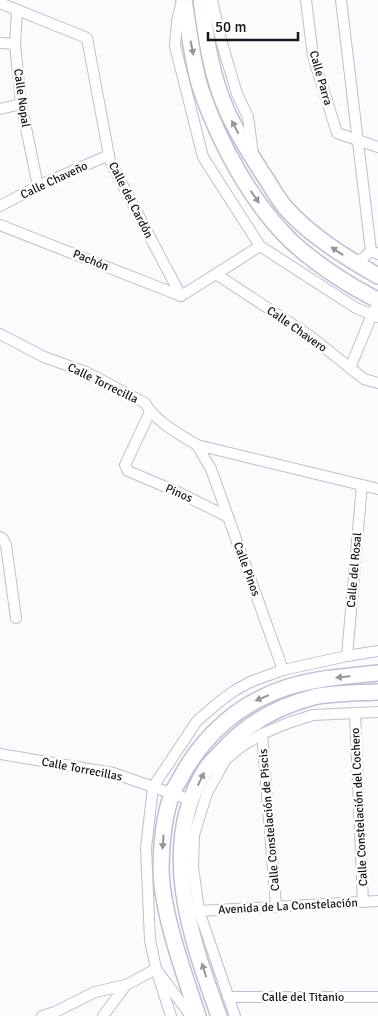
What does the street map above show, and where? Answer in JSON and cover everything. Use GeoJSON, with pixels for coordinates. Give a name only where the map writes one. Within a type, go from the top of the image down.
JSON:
{"type":"FeatureCollection","features":[{"type":"Feature","properties":{"kind":"main road"},"geometry":{"type":"LineString","coordinates":[[184,0],[200,89],[217,129],[251,191],[272,221],[291,241],[340,279],[378,299]]}},
{"type":"Feature","properties":{"kind":"main road"},"geometry":{"type":"LineString","coordinates":[[201,0],[205,33],[214,77],[226,110],[253,160],[284,206],[324,242],[356,264],[378,276]]}},
{"type":"Feature","properties":{"kind":"main road"},"geometry":{"type":"LineString","coordinates":[[198,1016],[166,906],[161,870],[164,832],[172,794],[190,759],[218,728],[234,714],[254,701],[308,682],[378,674]]}},
{"type":"Feature","properties":{"kind":"main road"},"geometry":{"type":"LineString","coordinates":[[219,1016],[188,916],[181,875],[182,834],[190,800],[206,768],[232,739],[265,715],[315,697],[378,692]]}},
{"type":"Feature","properties":{"kind":"street"},"geometry":{"type":"LineString","coordinates":[[184,0],[177,22],[175,46],[203,157],[260,246],[356,308],[375,316]]}},
{"type":"Feature","properties":{"kind":"street"},"geometry":{"type":"LineString","coordinates":[[212,0],[221,40],[238,94],[248,117],[253,160]]}},
{"type":"Feature","properties":{"kind":"street","name":"Calle Parra"},"geometry":{"type":"LineString","coordinates":[[306,0],[313,56],[337,133],[378,148]]}},
{"type":"Feature","properties":{"kind":"street","name":"Calle Parra"},"geometry":{"type":"LineString","coordinates":[[341,0],[357,140],[375,252]]}},
{"type":"Feature","properties":{"kind":"street"},"geometry":{"type":"LineString","coordinates":[[0,3],[17,10]]}},
{"type":"Feature","properties":{"kind":"street","name":"Calle del Cardón"},"geometry":{"type":"LineString","coordinates":[[17,10],[87,38],[110,161],[181,296]]}},
{"type":"Feature","properties":{"kind":"street","name":"Calle Nopal"},"geometry":{"type":"LineString","coordinates":[[17,10],[15,44],[21,104],[38,186]]}},
{"type":"Feature","properties":{"kind":"street"},"geometry":{"type":"LineString","coordinates":[[0,44],[15,44]]}},
{"type":"Feature","properties":{"kind":"street"},"geometry":{"type":"LineString","coordinates":[[0,109],[21,104]]}},
{"type":"Feature","properties":{"kind":"street","name":"Calle Chaveño"},"geometry":{"type":"LineString","coordinates":[[0,206],[38,186],[109,155]]}},
{"type":"Feature","properties":{"kind":"street","name":"Pachón"},"geometry":{"type":"LineString","coordinates":[[0,224],[181,296]]}},
{"type":"Feature","properties":{"kind":"street"},"geometry":{"type":"LineString","coordinates":[[181,296],[260,246]]}},
{"type":"Feature","properties":{"kind":"street"},"geometry":{"type":"LineString","coordinates":[[356,264],[375,252]]}},
{"type":"Feature","properties":{"kind":"street","name":"Calle Chavero"},"geometry":{"type":"LineString","coordinates":[[216,274],[310,336],[364,379],[378,383]]}},
{"type":"Feature","properties":{"kind":"street"},"geometry":{"type":"LineString","coordinates":[[350,368],[375,316],[378,299]]}},
{"type":"Feature","properties":{"kind":"street","name":"Calle Torrecilla"},"geometry":{"type":"LineString","coordinates":[[0,334],[44,357],[86,372],[145,404],[150,412],[178,434],[197,445],[378,489]]}},
{"type":"Feature","properties":{"kind":"street","name":"Pinos"},"geometry":{"type":"LineString","coordinates":[[150,412],[126,465],[128,471],[180,493],[228,517]]}},
{"type":"Feature","properties":{"kind":"street","name":"Calle Torrecilla"},"geometry":{"type":"LineString","coordinates":[[197,445],[211,469]]}},
{"type":"Feature","properties":{"kind":"street","name":"Calle Pinos"},"geometry":{"type":"LineString","coordinates":[[211,469],[283,670]]}},
{"type":"Feature","properties":{"kind":"street","name":"Calle del Rosal"},"geometry":{"type":"LineString","coordinates":[[347,656],[362,485]]}},
{"type":"Feature","properties":{"kind":"street"},"geometry":{"type":"LineString","coordinates":[[0,538],[3,539],[6,546],[16,618]]}},
{"type":"Feature","properties":{"kind":"street"},"geometry":{"type":"LineString","coordinates":[[170,1016],[156,969],[150,940],[146,848],[152,787],[197,721],[234,691],[250,682],[283,670],[378,651]]}},
{"type":"Feature","properties":{"kind":"street"},"geometry":{"type":"LineString","coordinates":[[235,1016],[199,911],[193,867],[194,835],[207,793],[226,759],[242,746],[262,734],[313,715],[378,712]]}},
{"type":"Feature","properties":{"kind":"street","name":"Calle Constelación del Cochero"},"geometry":{"type":"LineString","coordinates":[[355,713],[363,902]]}},
{"type":"Feature","properties":{"kind":"street","name":"Calle Constelación de Piscis"},"geometry":{"type":"LineString","coordinates":[[262,734],[276,906]]}},
{"type":"Feature","properties":{"kind":"street","name":"Calle Torrecillas"},"geometry":{"type":"LineString","coordinates":[[0,754],[113,773],[190,800]]}},
{"type":"Feature","properties":{"kind":"street","name":"Avenida de La Constelación"},"geometry":{"type":"LineString","coordinates":[[199,911],[378,901]]}},
{"type":"Feature","properties":{"kind":"street"},"geometry":{"type":"LineString","coordinates":[[42,1016],[55,1012],[95,992],[126,985],[156,969]]}},
{"type":"Feature","properties":{"kind":"street"},"geometry":{"type":"LineString","coordinates":[[156,969],[191,1016]]}},
{"type":"Feature","properties":{"kind":"street"},"geometry":{"type":"LineString","coordinates":[[103,1016],[126,985]]}},
{"type":"Feature","properties":{"kind":"street","name":"Calle del Titanio"},"geometry":{"type":"LineString","coordinates":[[228,997],[378,997]]}}]}
